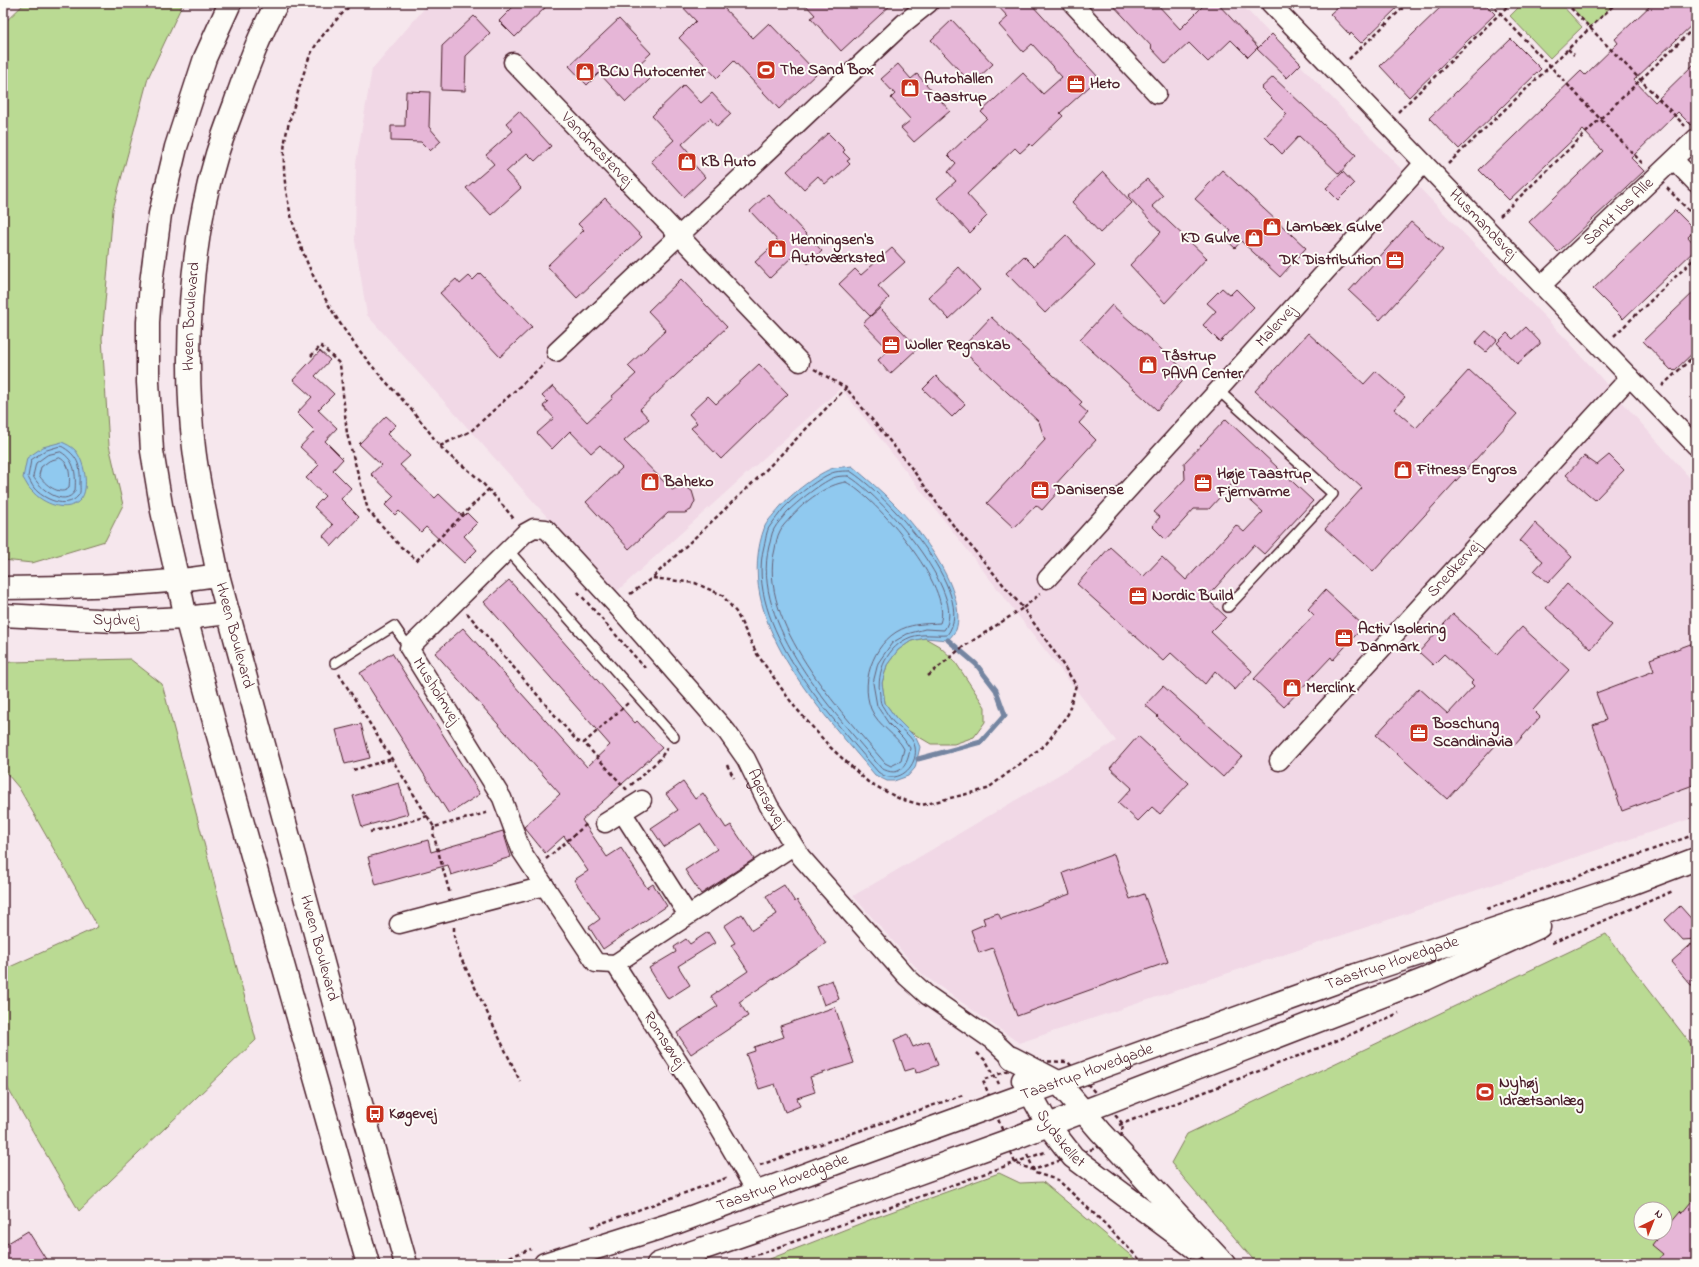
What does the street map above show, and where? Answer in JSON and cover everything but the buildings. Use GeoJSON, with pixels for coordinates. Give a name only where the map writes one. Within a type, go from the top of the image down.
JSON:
{"type":"FeatureCollection","features":[{"type":"Feature","properties":{"kind":"street"},"geometry":{"type":"LineString","coordinates":[[230,3],[205,58],[176,147],[160,214],[151,283],[148,322],[148,382],[152,451],[162,511],[186,618],[292,1000],[368,1264]]}},
{"type":"Feature","properties":{"kind":"street","name":"Hveen Boulevard"},"geometry":{"type":"LineString","coordinates":[[277,3],[244,74],[217,155],[202,218],[193,282],[190,326],[190,382],[194,448],[218,575],[406,1264]]}},
{"type":"Feature","properties":{"kind":"street"},"geometry":{"type":"LineString","coordinates":[[556,352],[904,23],[929,3]]}},
{"type":"Feature","properties":{"kind":"street"},"geometry":{"type":"LineString","coordinates":[[1072,3],[1157,94]]}},
{"type":"Feature","properties":{"kind":"street","name":"Husmandsvej"},"geometry":{"type":"LineString","coordinates":[[1270,3],[1696,446]]}},
{"type":"Feature","properties":{"kind":"street","name":"Vandmestervej"},"geometry":{"type":"LineString","coordinates":[[513,62],[800,362]]}},
{"type":"Feature","properties":{"kind":"street","name":"Sankt Ibs Alle"},"geometry":{"type":"LineString","coordinates":[[1542,285],[1674,160],[1692,134]]}},
{"type":"Feature","properties":{"kind":"street"},"geometry":{"type":"LineString","coordinates":[[1674,160],[1696,183]]}},
{"type":"Feature","properties":{"kind":"street","name":"Malervej"},"geometry":{"type":"LineString","coordinates":[[1048,579],[1219,391],[1430,169]]}},
{"type":"Feature","properties":{"kind":"street","name":"Snedkervej"},"geometry":{"type":"LineString","coordinates":[[1279,761],[1630,377]]}},
{"type":"Feature","properties":{"kind":"street","name":"Musholmvej"},"geometry":{"type":"LineString","coordinates":[[534,528],[525,533],[409,648],[502,798],[522,852],[596,962],[615,964]]}},
{"type":"Feature","properties":{"kind":"street","name":"Agersøvej"},"geometry":{"type":"LineString","coordinates":[[534,528],[546,529],[616,605],[727,732],[746,759],[769,806],[800,857],[907,977],[927,995],[995,1042],[1012,1058]]}},
{"type":"Feature","properties":{"kind":"street"},"geometry":{"type":"LineString","coordinates":[[3,588],[68,587],[178,581],[218,575]]}},
{"type":"Feature","properties":{"kind":"street","name":"Sydvej"},"geometry":{"type":"LineString","coordinates":[[3,615],[115,621],[186,618],[228,613]]}},
{"type":"Feature","properties":{"kind":"street"},"geometry":{"type":"LineString","coordinates":[[599,821],[622,812],[642,800]]}},
{"type":"Feature","properties":{"kind":"street"},"geometry":{"type":"LineString","coordinates":[[622,812],[688,915]]}},
{"type":"Feature","properties":{"kind":"street"},"geometry":{"type":"LineString","coordinates":[[615,964],[793,846]]}},
{"type":"Feature","properties":{"kind":"street","name":"Taastrup Hovedgade"},"geometry":{"type":"LineString","coordinates":[[545,1264],[678,1222],[847,1158],[1407,957],[1630,884],[1696,859]]}},
{"type":"Feature","properties":{"kind":"street","name":"Taastrup Hovedgade"},"geometry":{"type":"LineString","coordinates":[[658,1264],[861,1194],[1048,1125],[1426,979],[1630,884]]}},
{"type":"Feature","properties":{"kind":"street"},"geometry":{"type":"LineString","coordinates":[[400,924],[545,886]]}},
{"type":"Feature","properties":{"kind":"street","name":"Romsøvej"},"geometry":{"type":"LineString","coordinates":[[615,964],[707,1107],[757,1193]]}},
{"type":"Feature","properties":{"kind":"street","name":"Sydskellet"},"geometry":{"type":"LineString","coordinates":[[1012,1058],[1058,1082],[1083,1112],[1224,1264]]}},
{"type":"Feature","properties":{"kind":"street","name":"Sydskellet"},"geometry":{"type":"LineString","coordinates":[[1012,1058],[1048,1125],[1073,1157],[1217,1264]]}},
{"type":"Feature","properties":{"kind":"street"},"geometry":{"type":"LineString","coordinates":[[576,1264],[640,1240],[678,1222]]}},
{"type":"Feature","properties":{"kind":"lane"},"geometry":{"type":"LineString","coordinates":[[1219,391],[1333,494],[1228,607]]}},
{"type":"Feature","properties":{"kind":"lane"},"geometry":{"type":"LineString","coordinates":[[508,550],[674,737]]}},
{"type":"Feature","properties":{"kind":"lane"},"geometry":{"type":"LineString","coordinates":[[335,663],[394,626],[409,648]]}},
{"type":"Feature","properties":{"kind":"path"},"geometry":{"type":"LineString","coordinates":[[1336,71],[1408,3]]}},
{"type":"Feature","properties":{"kind":"path"},"geometry":{"type":"LineString","coordinates":[[1490,3],[1696,218]]}},
{"type":"Feature","properties":{"kind":"path"},"geometry":{"type":"LineString","coordinates":[[1386,124],[1511,3]]}},
{"type":"Feature","properties":{"kind":"path"},"geometry":{"type":"LineString","coordinates":[[1566,3],[1692,134]]}},
{"type":"Feature","properties":{"kind":"path"},"geometry":{"type":"LineString","coordinates":[[1430,169],[1550,66],[1616,3]]}},
{"type":"Feature","properties":{"kind":"path"},"geometry":{"type":"LineString","coordinates":[[1487,228],[1696,26]]}},
{"type":"Feature","properties":{"kind":"path"},"geometry":{"type":"LineString","coordinates":[[1568,49],[1574,55]]}},
{"type":"Feature","properties":{"kind":"path"},"geometry":{"type":"LineString","coordinates":[[1602,348],[1696,257]]}},
{"type":"Feature","properties":{"kind":"path"},"geometry":{"type":"LineString","coordinates":[[311,356],[321,346],[340,364],[347,434],[368,510],[401,547],[417,560],[489,488]]}},
{"type":"Feature","properties":{"kind":"path"},"geometry":{"type":"LineString","coordinates":[[440,446],[471,431],[556,352]]}},
{"type":"Feature","properties":{"kind":"path"},"geometry":{"type":"LineString","coordinates":[[1650,397],[1696,354]]}},
{"type":"Feature","properties":{"kind":"path"},"geometry":{"type":"LineString","coordinates":[[652,578],[695,583],[722,595],[736,612],[758,654],[794,706],[830,747],[868,782],[900,799],[922,805],[987,789],[1046,744],[1068,714],[1076,685],[1023,608],[953,525],[907,462],[846,388],[800,362]]}},
{"type":"Feature","properties":{"kind":"path"},"geometry":{"type":"LineString","coordinates":[[616,605],[652,578],[760,476],[846,388]]}},
{"type":"Feature","properties":{"kind":"path"},"geometry":{"type":"LineString","coordinates":[[928,676],[960,649],[1039,596],[1048,579]]}},
{"type":"Feature","properties":{"kind":"path"},"geometry":{"type":"LineString","coordinates":[[456,602],[577,741],[584,743],[626,789]]}},
{"type":"Feature","properties":{"kind":"path"},"geometry":{"type":"LineString","coordinates":[[335,663],[340,676],[434,827],[433,833],[454,910],[454,936],[459,954],[520,1081]]}},
{"type":"Feature","properties":{"kind":"path"},"geometry":{"type":"LineString","coordinates":[[584,743],[637,695]]}},
{"type":"Feature","properties":{"kind":"path"},"geometry":{"type":"LineString","coordinates":[[621,794],[659,760],[674,737]]}},
{"type":"Feature","properties":{"kind":"path"},"geometry":{"type":"LineString","coordinates":[[352,770],[392,759]]}},
{"type":"Feature","properties":{"kind":"path"},"geometry":{"type":"LineString","coordinates":[[434,827],[506,808]]}},
{"type":"Feature","properties":{"kind":"path"},"geometry":{"type":"LineString","coordinates":[[370,832],[428,816]]}},
{"type":"Feature","properties":{"kind":"path"},"geometry":{"type":"LineString","coordinates":[[533,868],[599,821]]}},
{"type":"Feature","properties":{"kind":"path"},"geometry":{"type":"LineString","coordinates":[[984,1080],[986,1088]]}},
{"type":"Feature","properties":{"kind":"path"},"geometry":{"type":"LineString","coordinates":[[1015,1163],[1033,1170],[1073,1157]]}},
{"type":"Feature","properties":{"kind":"shaded area"},"geometry":{"type":"Polygon","coordinates":[[[429,3],[1240,3],[1570,343],[1696,485],[1696,817],[1019,1043],[922,974],[853,896],[1116,741],[841,388],[615,593],[367,315],[355,241],[356,163],[372,69],[429,3]]]}},
{"type":"Feature","properties":{"kind":"green space"},"geometry":{"type":"Polygon","coordinates":[[[25,3],[183,3],[148,78],[113,209],[102,338],[109,445],[123,505],[105,541],[32,563],[3,560],[3,24],[25,3]]]}},
{"type":"Feature","properties":{"kind":"green space"},"geometry":{"type":"Polygon","coordinates":[[[1523,3],[1560,3],[1582,27],[1550,58],[1510,16],[1523,3]]]}},
{"type":"Feature","properties":{"kind":"green space"},"geometry":{"type":"Polygon","coordinates":[[[1568,3],[1615,3],[1590,27],[1568,3]]]}},
{"type":"Feature","properties":{"kind":"green space"},"geometry":{"type":"Polygon","coordinates":[[[925,638],[939,646],[954,660],[985,707],[985,722],[974,737],[954,744],[931,744],[909,731],[896,718],[885,703],[882,683],[887,665],[898,650],[911,641],[925,638]]]}},
{"type":"Feature","properties":{"kind":"green space"},"geometry":{"type":"Polygon","coordinates":[[[130,659],[162,684],[256,1040],[79,1211],[3,1080],[3,970],[98,927],[19,788],[3,769],[3,663],[130,659]]]}},
{"type":"Feature","properties":{"kind":"green space","name":"Nyhøj Idrætsanlæg"},"geometry":{"type":"Polygon","coordinates":[[[1606,934],[1696,1051],[1696,1264],[1257,1264],[1171,1163],[1187,1134],[1606,934]]]}},
{"type":"Feature","properties":{"kind":"green space"},"geometry":{"type":"Polygon","coordinates":[[[999,1173],[1020,1183],[1043,1182],[1141,1264],[757,1264],[877,1217],[999,1173]]]}},
{"type":"Feature","properties":{"kind":"water"},"geometry":{"type":"Polygon","coordinates":[[[62,442],[75,450],[81,460],[85,474],[85,488],[84,494],[76,504],[62,507],[55,506],[42,500],[28,487],[23,478],[27,458],[43,447],[62,442]]]}},
{"type":"Feature","properties":{"kind":"water"},"geometry":{"type":"Polygon","coordinates":[[[852,466],[890,500],[917,529],[949,581],[955,598],[958,615],[956,630],[948,640],[925,638],[911,641],[898,650],[887,665],[882,683],[885,703],[896,718],[916,738],[920,747],[915,768],[908,776],[894,781],[887,781],[875,775],[830,722],[807,692],[787,661],[770,629],[760,595],[757,561],[765,526],[768,521],[790,497],[805,484],[828,470],[852,466]]]}},
{"type":"Feature","properties":{"kind":"waterway"},"geometry":{"type":"LineString","coordinates":[[918,759],[981,742],[1005,715],[996,690],[976,664],[948,640]]}},
{"type":"Feature","properties":{"kind":"place","name":"The Sand Box"},"geometry":{"type":"Point","coordinates":[766,70]}},
{"type":"Feature","properties":{"kind":"place","name":"BCN Autocenter"},"geometry":{"type":"Point","coordinates":[585,72]}},
{"type":"Feature","properties":{"kind":"place","name":"Heto"},"geometry":{"type":"Point","coordinates":[1076,84]}},
{"type":"Feature","properties":{"kind":"place","name":"Autohallen Taastrup"},"geometry":{"type":"Point","coordinates":[910,88]}},
{"type":"Feature","properties":{"kind":"place","name":"KB Auto"},"geometry":{"type":"Point","coordinates":[687,162]}},
{"type":"Feature","properties":{"kind":"place","name":"Lambæk Gulve"},"geometry":{"type":"Point","coordinates":[1272,227]}},
{"type":"Feature","properties":{"kind":"place","name":"KD Gulve"},"geometry":{"type":"Point","coordinates":[1254,238]}},
{"type":"Feature","properties":{"kind":"place","name":"Henningsen's Autoværksted"},"geometry":{"type":"Point","coordinates":[777,249]}},
{"type":"Feature","properties":{"kind":"place","name":"DK Distribution"},"geometry":{"type":"Point","coordinates":[1395,260]}},
{"type":"Feature","properties":{"kind":"place","name":"Woller Regnskab"},"geometry":{"type":"Point","coordinates":[891,345]}},
{"type":"Feature","properties":{"kind":"place","name":"Tåstrup PAVA Center"},"geometry":{"type":"Point","coordinates":[1148,365]}},
{"type":"Feature","properties":{"kind":"place","name":"Fitness Engros"},"geometry":{"type":"Point","coordinates":[1403,470]}},
{"type":"Feature","properties":{"kind":"place","name":"Baheko"},"geometry":{"type":"Point","coordinates":[650,482]}},
{"type":"Feature","properties":{"kind":"place","name":"Høje Taastrup Fjernvarme"},"geometry":{"type":"Point","coordinates":[1203,483]}},
{"type":"Feature","properties":{"kind":"place","name":"Danisense"},"geometry":{"type":"Point","coordinates":[1040,490]}},
{"type":"Feature","properties":{"kind":"place","name":"Nordic Build"},"geometry":{"type":"Point","coordinates":[1138,596]}},
{"type":"Feature","properties":{"kind":"place","name":"Activ Isolering Danmark"},"geometry":{"type":"Point","coordinates":[1344,638]}},
{"type":"Feature","properties":{"kind":"place","name":"Merclink"},"geometry":{"type":"Point","coordinates":[1292,688]}},
{"type":"Feature","properties":{"kind":"place","name":"Boschung Scandinavia"},"geometry":{"type":"Point","coordinates":[1419,733]}},
{"type":"Feature","properties":{"kind":"place","name":"Nyhøj Idrætsanlæg"},"geometry":{"type":"Point","coordinates":[1485,1092]}},
{"type":"Feature","properties":{"kind":"place","name":"Køgevej"},"geometry":{"type":"Point","coordinates":[375,1114]}}]}
